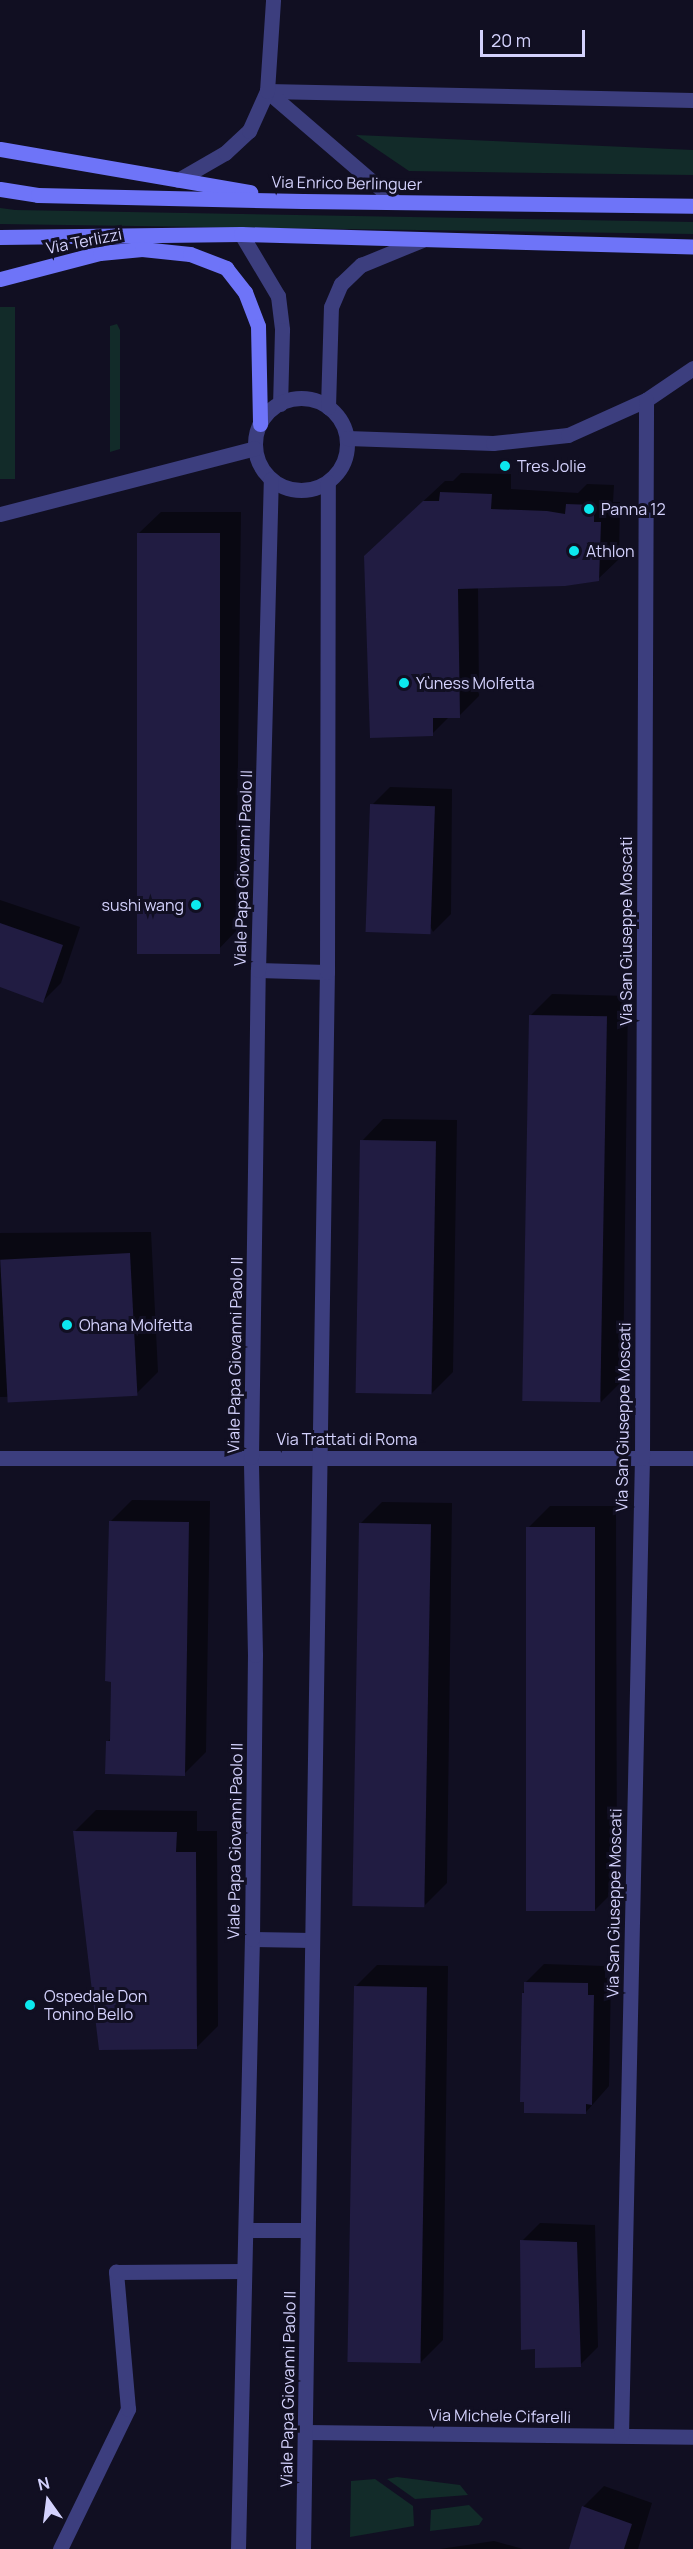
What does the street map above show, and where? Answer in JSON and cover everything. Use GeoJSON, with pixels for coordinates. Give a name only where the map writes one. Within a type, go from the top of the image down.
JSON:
{"type":"FeatureCollection","features":[{"type":"Feature","properties":{"kind":"main road"},"geometry":{"type":"LineString","coordinates":[[0,149],[303,201]]}},
{"type":"Feature","properties":{"kind":"main road","name":"Via Enrico Berlinguer"},"geometry":{"type":"LineString","coordinates":[[0,189],[38,195],[693,206]]}},
{"type":"Feature","properties":{"kind":"main road"},"geometry":{"type":"LineString","coordinates":[[0,237],[241,234],[693,247]]}},
{"type":"Feature","properties":{"kind":"main road","name":"Via Terlizzi"},"geometry":{"type":"LineString","coordinates":[[0,279],[100,253],[142,249],[190,254],[226,268],[244,292],[258,326],[260,424]]}},
{"type":"Feature","properties":{"kind":"street"},"geometry":{"type":"LineString","coordinates":[[178,180],[225,153],[249,132],[267,91],[273,0]]}},
{"type":"Feature","properties":{"kind":"street"},"geometry":{"type":"LineString","coordinates":[[267,91],[693,100]]}},
{"type":"Feature","properties":{"kind":"street"},"geometry":{"type":"LineString","coordinates":[[267,91],[396,202]]}},
{"type":"Feature","properties":{"kind":"street"},"geometry":{"type":"LineString","coordinates":[[241,234],[278,296],[282,330],[280,404]]}},
{"type":"Feature","properties":{"kind":"street"},"geometry":{"type":"LineString","coordinates":[[328,407],[331,308],[341,284],[361,265],[426,239]]}},
{"type":"Feature","properties":{"kind":"street"},"geometry":{"type":"LineString","coordinates":[[347,438],[494,443],[568,435],[646,400],[693,368]]}},
{"type":"Feature","properties":{"kind":"street"},"geometry":{"type":"LineString","coordinates":[[304,399],[328,407],[337,416],[347,438],[343,463],[328,482],[314,488],[299,490],[284,487],[271,479],[260,465],[255,448],[260,424],[280,404],[304,399]]}},
{"type":"Feature","properties":{"kind":"street","name":"Via San Giuseppe Moscati"},"geometry":{"type":"LineString","coordinates":[[621,2435],[642,1458],[646,400]]}},
{"type":"Feature","properties":{"kind":"street"},"geometry":{"type":"LineString","coordinates":[[0,514],[255,448]]}},
{"type":"Feature","properties":{"kind":"street","name":"Viale Papa Giovanni Paolo II"},"geometry":{"type":"LineString","coordinates":[[238,2549],[252,1939],[255,1655],[251,1456],[258,970],[271,479]]}},
{"type":"Feature","properties":{"kind":"street","name":"Viale Papa Giovanni Paolo II"},"geometry":{"type":"LineString","coordinates":[[303,2549],[307,2432],[327,972],[328,482]]}},
{"type":"Feature","properties":{"kind":"street"},"geometry":{"type":"LineString","coordinates":[[258,970],[327,972]]}},
{"type":"Feature","properties":{"kind":"street","name":"Via Trattati di Roma"},"geometry":{"type":"LineString","coordinates":[[0,1458],[251,1456],[693,1458]]}},
{"type":"Feature","properties":{"kind":"street"},"geometry":{"type":"LineString","coordinates":[[252,1939],[312,1940]]}},
{"type":"Feature","properties":{"kind":"street"},"geometry":{"type":"LineString","coordinates":[[246,2230],[308,2230]]}},
{"type":"Feature","properties":{"kind":"street"},"geometry":{"type":"LineString","coordinates":[[60,2549],[128,2409],[116,2272],[243,2271]]}},
{"type":"Feature","properties":{"kind":"street","name":"Via Michele Cifarelli"},"geometry":{"type":"LineString","coordinates":[[307,2432],[693,2437]]}},
{"type":"Feature","properties":{"kind":"green space"},"geometry":{"type":"Polygon","coordinates":[[[356,135],[693,150],[693,175],[409,171],[356,135]]]}},
{"type":"Feature","properties":{"kind":"green space"},"geometry":{"type":"Polygon","coordinates":[[[0,208],[693,222],[693,234],[0,224],[0,208]]]}},
{"type":"Feature","properties":{"kind":"green space"},"geometry":{"type":"Polygon","coordinates":[[[0,307],[15,307],[15,479],[0,479],[0,307]]]}},
{"type":"Feature","properties":{"kind":"green space"},"geometry":{"type":"Polygon","coordinates":[[[117,324],[120,330],[120,449],[110,452],[110,326],[117,324]]]}},
{"type":"Feature","properties":{"kind":"green space"},"geometry":{"type":"Polygon","coordinates":[[[397,2477],[460,2485],[468,2495],[415,2499],[387,2479],[397,2477]]]}},
{"type":"Feature","properties":{"kind":"green space"},"geometry":{"type":"Polygon","coordinates":[[[375,2479],[413,2506],[414,2526],[350,2537],[351,2481],[375,2479]]]}},
{"type":"Feature","properties":{"kind":"green space"},"geometry":{"type":"Polygon","coordinates":[[[469,2505],[483,2519],[479,2525],[430,2531],[431,2510],[469,2505]]]}},
{"type":"Feature","properties":{"kind":"building"},"geometry":{"type":"Polygon","coordinates":[[[440,492],[492,494],[491,509],[565,514],[566,504],[594,505],[594,522],[601,522],[599,581],[565,586],[458,589],[460,718],[433,718],[433,736],[370,738],[364,556],[423,501],[439,501],[440,492]]]}},
{"type":"Feature","properties":{"kind":"building"},"geometry":{"type":"Polygon","coordinates":[[[137,533],[220,533],[220,954],[137,954],[137,533]]]}},
{"type":"Feature","properties":{"kind":"building"},"geometry":{"type":"Polygon","coordinates":[[[370,804],[435,806],[430,934],[366,932],[370,804]]]}},
{"type":"Feature","properties":{"kind":"building"},"geometry":{"type":"Polygon","coordinates":[[[0,923],[63,945],[43,1003],[0,987],[0,923]]]}},
{"type":"Feature","properties":{"kind":"building"},"geometry":{"type":"Polygon","coordinates":[[[529,1015],[607,1016],[600,1402],[522,1401],[529,1015]]]}},
{"type":"Feature","properties":{"kind":"building"},"geometry":{"type":"Polygon","coordinates":[[[360,1140],[436,1141],[432,1394],[356,1393],[360,1140]]]}},
{"type":"Feature","properties":{"kind":"building","name":"Ohana Molfetta"},"geometry":{"type":"Polygon","coordinates":[[[130,1253],[137,1396],[8,1403],[0,1260],[130,1253]]]}},
{"type":"Feature","properties":{"kind":"building"},"geometry":{"type":"Polygon","coordinates":[[[109,1521],[189,1522],[185,1776],[105,1774],[106,1741],[110,1741],[111,1682],[105,1681],[109,1521]]]}},
{"type":"Feature","properties":{"kind":"building"},"geometry":{"type":"Polygon","coordinates":[[[359,1523],[431,1524],[424,1907],[352,1906],[359,1523]]]}},
{"type":"Feature","properties":{"kind":"building"},"geometry":{"type":"Polygon","coordinates":[[[526,1527],[595,1527],[595,1911],[526,1911],[526,1527]]]}},
{"type":"Feature","properties":{"kind":"building"},"geometry":{"type":"Polygon","coordinates":[[[73,1831],[177,1832],[176,1852],[196,1852],[197,2049],[99,2050],[73,1831]]]}},
{"type":"Feature","properties":{"kind":"building"},"geometry":{"type":"Polygon","coordinates":[[[524,1982],[588,1983],[588,1995],[594,1995],[592,2105],[586,2104],[586,2114],[524,2113],[524,2102],[520,2102],[524,1982]]]}},
{"type":"Feature","properties":{"kind":"building"},"geometry":{"type":"Polygon","coordinates":[[[354,1986],[427,1987],[420,2363],[347,2362],[354,1986]]]}},
{"type":"Feature","properties":{"kind":"building"},"geometry":{"type":"Polygon","coordinates":[[[520,2240],[577,2242],[581,2367],[535,2368],[535,2349],[521,2350],[520,2240]]]}},
{"type":"Feature","properties":{"kind":"building"},"geometry":{"type":"Polygon","coordinates":[[[582,2506],[632,2524],[624,2549],[569,2549],[582,2506]]]}},
{"type":"Feature","properties":{"kind":"place","name":"Tres Jolie"},"geometry":{"type":"Point","coordinates":[505,466]}},
{"type":"Feature","properties":{"kind":"place","name":"Panna 12"},"geometry":{"type":"Point","coordinates":[589,509]}},
{"type":"Feature","properties":{"kind":"place","name":"Athlon"},"geometry":{"type":"Point","coordinates":[574,551]}},
{"type":"Feature","properties":{"kind":"place","name":"Yùness Molfetta"},"geometry":{"type":"Point","coordinates":[404,683]}},
{"type":"Feature","properties":{"kind":"place","name":"sushi wang"},"geometry":{"type":"Point","coordinates":[196,905]}},
{"type":"Feature","properties":{"kind":"place","name":"Ohana Molfetta"},"geometry":{"type":"Point","coordinates":[67,1325]}},
{"type":"Feature","properties":{"kind":"place","name":"Ospedale Don Tonino Bello"},"geometry":{"type":"Point","coordinates":[30,2005]}}]}
